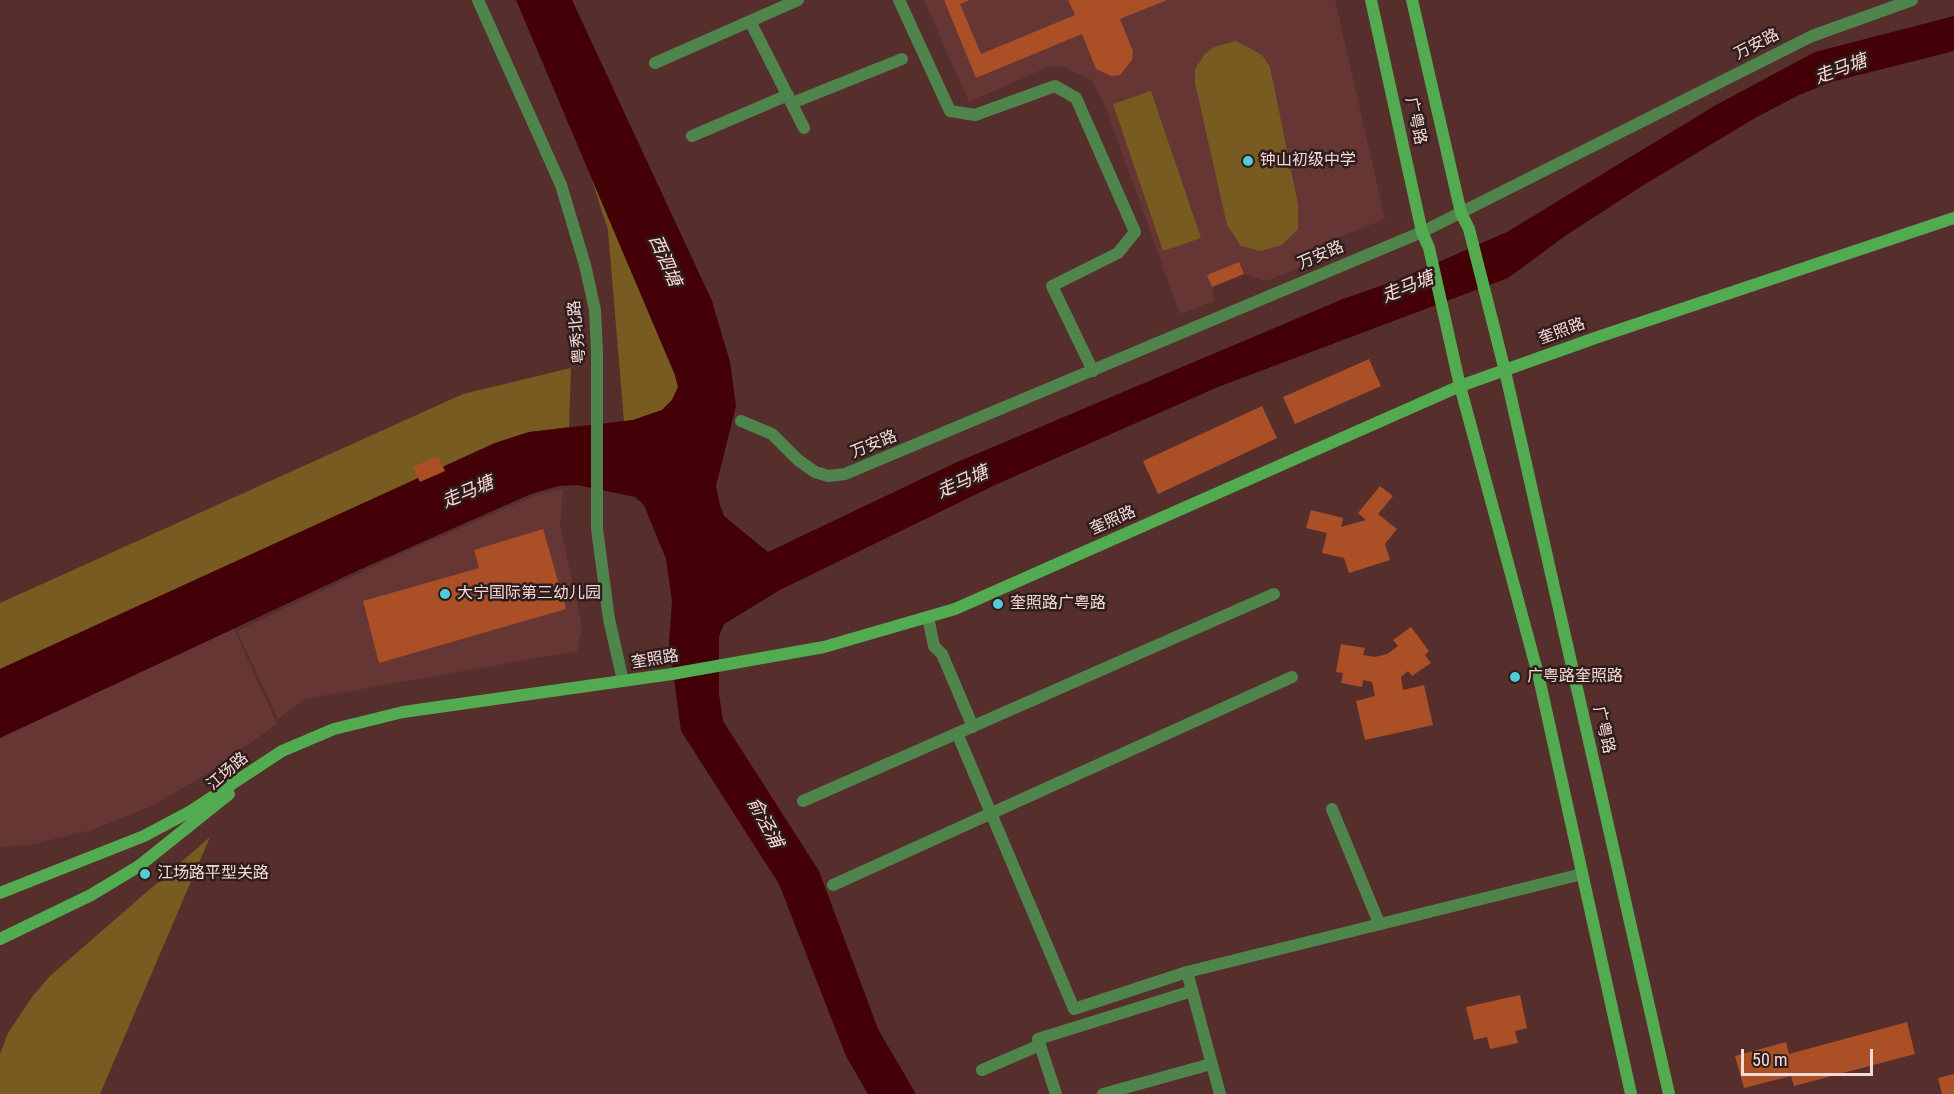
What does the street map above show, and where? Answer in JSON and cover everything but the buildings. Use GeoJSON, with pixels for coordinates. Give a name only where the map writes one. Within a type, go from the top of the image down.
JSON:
{"type":"FeatureCollection","features":[{"type":"Feature","properties":{"kind":"main road","name":"广粤路"},"geometry":{"type":"LineString","coordinates":[[1371,0],[1422,232],[1429,248],[1460,386]]}},
{"type":"Feature","properties":{"kind":"main road","name":"广粤路"},"geometry":{"type":"LineString","coordinates":[[1412,0],[1461,213],[1469,229],[1505,371],[1669,1094]]}},
{"type":"Feature","properties":{"kind":"main road","name":"奎照路"},"geometry":{"type":"LineString","coordinates":[[264,764],[306,739],[365,720],[403,712],[672,674],[824,647],[955,609],[1460,386],[1598,337],[1954,218]]}},
{"type":"Feature","properties":{"kind":"main road"},"geometry":{"type":"LineString","coordinates":[[1460,386],[1539,678],[1631,1094]]}},
{"type":"Feature","properties":{"kind":"main road","name":"江场路"},"geometry":{"type":"LineString","coordinates":[[0,894],[144,836],[191,811],[264,764]]}},
{"type":"Feature","properties":{"kind":"main road","name":"江场路"},"geometry":{"type":"LineString","coordinates":[[0,939],[92,895],[138,866],[187,830],[264,764]]}},
{"type":"Feature","properties":{"kind":"street","name":"粤秀北路"},"geometry":{"type":"LineString","coordinates":[[478,0],[561,185],[585,265],[595,309],[596,502],[609,619],[623,681]]}},
{"type":"Feature","properties":{"kind":"street"},"geometry":{"type":"LineString","coordinates":[[655,63],[798,0]]}},
{"type":"Feature","properties":{"kind":"street"},"geometry":{"type":"LineString","coordinates":[[899,0],[950,111],[975,115],[1055,86],[1076,98],[1135,232],[1118,253],[1052,286],[1093,371]]}},
{"type":"Feature","properties":{"kind":"street","name":"万安路"},"geometry":{"type":"LineString","coordinates":[[741,421],[772,434],[798,460],[814,472],[828,476],[845,474],[1422,232],[1812,36],[1912,0]]}},
{"type":"Feature","properties":{"kind":"street"},"geometry":{"type":"LineString","coordinates":[[750,21],[804,128]]}},
{"type":"Feature","properties":{"kind":"street"},"geometry":{"type":"LineString","coordinates":[[692,136],[902,59]]}},
{"type":"Feature","properties":{"kind":"street"},"geometry":{"type":"LineString","coordinates":[[803,801],[1274,594]]}},
{"type":"Feature","properties":{"kind":"street"},"geometry":{"type":"LineString","coordinates":[[928,616],[934,646],[942,654],[973,728]]}},
{"type":"Feature","properties":{"kind":"street"},"geometry":{"type":"LineString","coordinates":[[833,885],[992,815],[1292,677]]}},
{"type":"Feature","properties":{"kind":"street"},"geometry":{"type":"LineString","coordinates":[[957,734],[1074,1009],[1186,972],[1582,874]]}},
{"type":"Feature","properties":{"kind":"street"},"geometry":{"type":"LineString","coordinates":[[1332,808],[1379,923]]}},
{"type":"Feature","properties":{"kind":"street"},"geometry":{"type":"LineString","coordinates":[[1186,972],[1220,1094]]}},
{"type":"Feature","properties":{"kind":"street"},"geometry":{"type":"LineString","coordinates":[[1056,1094],[1038,1039],[1192,991]]}},
{"type":"Feature","properties":{"kind":"street"},"geometry":{"type":"LineString","coordinates":[[982,1070],[1040,1045]]}},
{"type":"Feature","properties":{"kind":"street"},"geometry":{"type":"LineString","coordinates":[[1104,1094],[1211,1064]]}},
{"type":"Feature","properties":{"kind":"shaded area","name":"钟山初级中学"},"geometry":{"type":"Polygon","coordinates":[[[924,0],[1335,0],[1385,219],[1332,240],[1335,254],[1266,281],[1244,274],[1212,287],[1214,301],[1180,314],[1104,103],[1091,80],[1059,65],[1043,69],[969,102],[924,0]]]}},
{"type":"Feature","properties":{"kind":"shaded area"},"geometry":{"type":"Polygon","coordinates":[[[1236,41],[1262,55],[1270,67],[1298,204],[1298,229],[1282,245],[1261,251],[1241,246],[1227,225],[1195,83],[1195,69],[1205,54],[1214,47],[1236,41]]]}},
{"type":"Feature","properties":{"kind":"shaded area"},"geometry":{"type":"Polygon","coordinates":[[[1151,91],[1201,238],[1163,251],[1113,104],[1151,91]]]}},
{"type":"Feature","properties":{"kind":"shaded area"},"geometry":{"type":"Polygon","coordinates":[[[591,177],[675,375],[678,387],[672,400],[662,410],[633,420],[624,421],[608,230],[591,177]]]}},
{"type":"Feature","properties":{"kind":"shaded area"},"geometry":{"type":"Polygon","coordinates":[[[571,368],[569,427],[529,432],[495,443],[0,669],[0,603],[463,394],[571,368]]]}},
{"type":"Feature","properties":{"kind":"shaded area","name":"大宁国际第三幼儿园"},"geometry":{"type":"Polygon","coordinates":[[[563,489],[560,525],[582,627],[577,651],[305,699],[278,719],[237,631],[385,561],[532,497],[563,489]]]}},
{"type":"Feature","properties":{"kind":"shaded area"},"geometry":{"type":"Polygon","coordinates":[[[234,629],[277,724],[205,775],[152,806],[92,830],[29,845],[0,847],[0,738],[234,629]]]}},
{"type":"Feature","properties":{"kind":"shaded area"},"geometry":{"type":"Polygon","coordinates":[[[210,837],[100,1094],[0,1094],[0,1054],[8,1033],[32,997],[50,976],[210,837]]]}},
{"type":"Feature","properties":{"kind":"water"},"geometry":{"type":"Polygon","coordinates":[[[516,0],[572,0],[712,301],[730,362],[736,406],[716,486],[720,505],[724,516],[768,552],[955,463],[1343,299],[1395,281],[1507,232],[1716,105],[1815,52],[1954,16],[1954,51],[1831,82],[1799,95],[1755,118],[1642,186],[1565,236],[1508,278],[1218,387],[995,485],[780,590],[724,624],[719,636],[719,694],[723,721],[819,871],[878,1029],[916,1094],[868,1094],[846,1056],[779,884],[681,731],[669,642],[672,601],[666,559],[644,505],[635,497],[577,485],[559,486],[531,494],[359,570],[0,738],[0,669],[495,443],[529,432],[633,420],[662,410],[672,400],[678,387],[675,375],[516,0]]]}},
{"type":"Feature","properties":{"kind":"place","name":"钟山初级中学"},"geometry":{"type":"Point","coordinates":[1248,161]}},
{"type":"Feature","properties":{"kind":"place","name":"大宁国际第三幼儿园"},"geometry":{"type":"Point","coordinates":[445,594]}},
{"type":"Feature","properties":{"kind":"place","name":"奎照路广粤路"},"geometry":{"type":"Point","coordinates":[998,604]}},
{"type":"Feature","properties":{"kind":"place","name":"广粤路奎照路"},"geometry":{"type":"Point","coordinates":[1515,677]}},
{"type":"Feature","properties":{"kind":"place","name":"江场路平型关路"},"geometry":{"type":"Point","coordinates":[145,874]}},
{"type":"Feature","properties":{"kind":"water label","name":"走马塘"},"geometry":{"type":"Point","coordinates":[1841,70]}},
{"type":"Feature","properties":{"kind":"water label","name":"西泗塘"},"geometry":{"type":"Point","coordinates":[664,261]}},
{"type":"Feature","properties":{"kind":"water label","name":"走马塘"},"geometry":{"type":"Point","coordinates":[1408,288]}},
{"type":"Feature","properties":{"kind":"water label","name":"走马塘"},"geometry":{"type":"Point","coordinates":[963,483]}},
{"type":"Feature","properties":{"kind":"water label","name":"走马塘"},"geometry":{"type":"Point","coordinates":[468,493]}},
{"type":"Feature","properties":{"kind":"water label","name":"俞泾浦"},"geometry":{"type":"Point","coordinates":[764,823]}}]}
